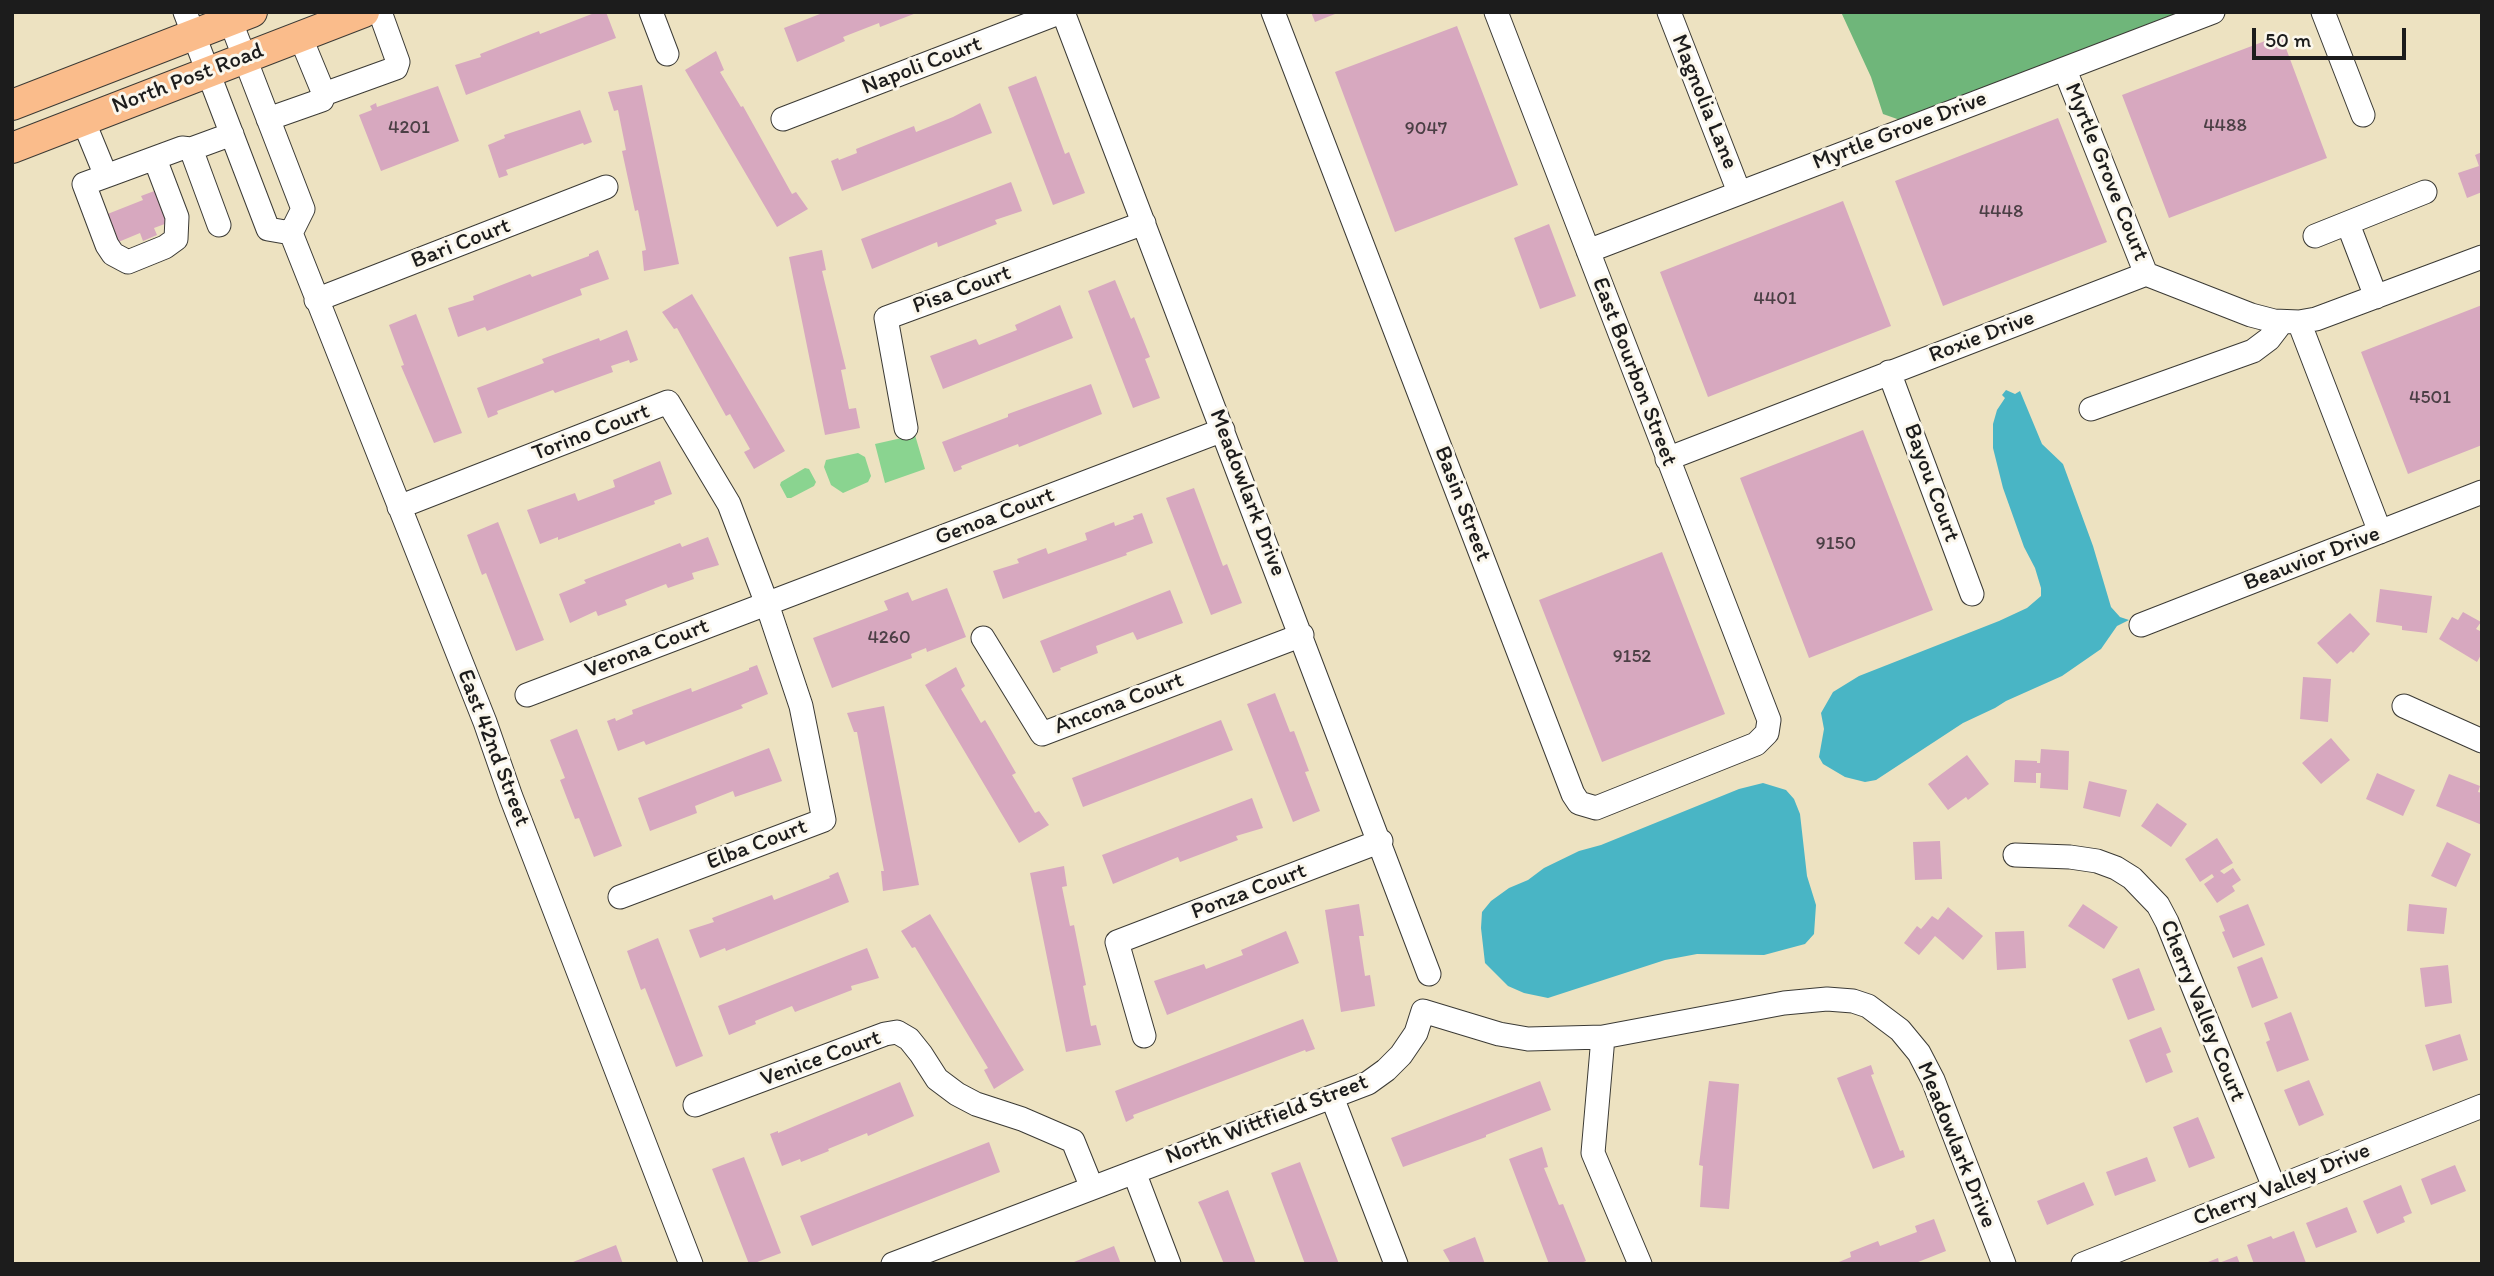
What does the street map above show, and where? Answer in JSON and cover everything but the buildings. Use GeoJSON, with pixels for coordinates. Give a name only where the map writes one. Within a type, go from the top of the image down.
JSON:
{"type":"FeatureCollection","features":[{"type":"Feature","properties":{"kind":"main road","name":"North Post Road"},"geometry":{"type":"LineString","coordinates":[[12,148],[364,12]]}},
{"type":"Feature","properties":{"kind":"main road","name":"North Post Road"},"geometry":{"type":"LineString","coordinates":[[12,105],[190,23],[236,15]]}},
{"type":"Feature","properties":{"kind":"street"},"geometry":{"type":"LineString","coordinates":[[324,94],[396,68],[398,62],[380,12]]}},
{"type":"Feature","properties":{"kind":"street"},"geometry":{"type":"LineString","coordinates":[[651,12],[667,54]]}},
{"type":"Feature","properties":{"kind":"street","name":"Napoli Court"},"geometry":{"type":"LineString","coordinates":[[783,119],[1062,12]]}},
{"type":"Feature","properties":{"kind":"street","name":"Meadowlark Drive"},"geometry":{"type":"LineString","coordinates":[[1062,12],[1381,841],[1429,974]]}},
{"type":"Feature","properties":{"kind":"street","name":"Basin Street"},"geometry":{"type":"LineString","coordinates":[[1273,12],[1577,800],[1589,807],[1600,807],[1756,744],[1767,733]]}},
{"type":"Feature","properties":{"kind":"street","name":"East Bourbon Street"},"geometry":{"type":"LineString","coordinates":[[1496,12],[1769,720],[1767,733]]}},
{"type":"Feature","properties":{"kind":"street","name":"Magnolia Lane"},"geometry":{"type":"LineString","coordinates":[[1669,12],[1740,192]]}},
{"type":"Feature","properties":{"kind":"street","name":"Myrtle Grove Drive"},"geometry":{"type":"LineString","coordinates":[[1588,251],[2213,12]]}},
{"type":"Feature","properties":{"kind":"street"},"geometry":{"type":"LineString","coordinates":[[2323,12],[2363,115]]}},
{"type":"Feature","properties":{"kind":"street"},"geometry":{"type":"LineString","coordinates":[[190,23],[268,229],[291,233],[303,209],[244,57],[236,15]]}},
{"type":"Feature","properties":{"kind":"street"},"geometry":{"type":"LineString","coordinates":[[268,119],[322,100],[324,94],[300,36]]}},
{"type":"Feature","properties":{"kind":"street","name":"Myrtle Grove Court"},"geometry":{"type":"LineString","coordinates":[[2065,69],[2147,274]]}},
{"type":"Feature","properties":{"kind":"street"},"geometry":{"type":"LineString","coordinates":[[83,120],[106,176]]}},
{"type":"Feature","properties":{"kind":"street"},"geometry":{"type":"LineString","coordinates":[[155,159],[177,217],[176,239],[165,247],[128,262],[113,254],[84,184],[182,148],[191,149],[232,134]]}},
{"type":"Feature","properties":{"kind":"street"},"geometry":{"type":"LineString","coordinates":[[191,149],[219,226]]}},
{"type":"Feature","properties":{"kind":"street","name":"Bari Court"},"geometry":{"type":"LineString","coordinates":[[316,300],[606,187]]}},
{"type":"Feature","properties":{"kind":"street"},"geometry":{"type":"LineString","coordinates":[[2315,236],[2425,192]]}},
{"type":"Feature","properties":{"kind":"street","name":"Pisa Court"},"geometry":{"type":"LineString","coordinates":[[906,428],[886,318],[1144,223]]}},
{"type":"Feature","properties":{"kind":"street"},"geometry":{"type":"LineString","coordinates":[[2348,223],[2376,297]]}},
{"type":"Feature","properties":{"kind":"street","name":"East 42nd Street"},"geometry":{"type":"LineString","coordinates":[[291,233],[485,722],[511,797],[691,1264]]}},
{"type":"Feature","properties":{"kind":"street"},"geometry":{"type":"LineString","coordinates":[[2147,274],[2251,315],[2291,322],[2316,319],[2482,257]]}},
{"type":"Feature","properties":{"kind":"street","name":"Roxie Drive"},"geometry":{"type":"LineString","coordinates":[[1667,459],[2147,274]]}},
{"type":"Feature","properties":{"kind":"street"},"geometry":{"type":"LineString","coordinates":[[2091,409],[2253,351],[2291,322]]}},
{"type":"Feature","properties":{"kind":"street"},"geometry":{"type":"LineString","coordinates":[[2291,322],[2380,532]]}},
{"type":"Feature","properties":{"kind":"street","name":"Bayou Court"},"geometry":{"type":"LineString","coordinates":[[1889,372],[1972,594]]}},
{"type":"Feature","properties":{"kind":"street","name":"Torino Court"},"geometry":{"type":"LineString","coordinates":[[399,507],[668,402],[729,504],[767,604],[800,706]]}},
{"type":"Feature","properties":{"kind":"street","name":"Genoa Court"},"geometry":{"type":"LineString","coordinates":[[767,604],[1223,430]]}},
{"type":"Feature","properties":{"kind":"street","name":"Beauvior Drive"},"geometry":{"type":"LineString","coordinates":[[2141,625],[2482,492]]}},
{"type":"Feature","properties":{"kind":"street","name":"Verona Court"},"geometry":{"type":"LineString","coordinates":[[527,695],[767,604]]}},
{"type":"Feature","properties":{"kind":"street","name":"Ancona Court"},"geometry":{"type":"LineString","coordinates":[[983,638],[1042,734],[1302,635]]}},
{"type":"Feature","properties":{"kind":"street","name":"Elba Court"},"geometry":{"type":"LineString","coordinates":[[620,897],[824,820],[800,706]]}},
{"type":"Feature","properties":{"kind":"street"},"geometry":{"type":"LineString","coordinates":[[2404,706],[2482,741]]}},
{"type":"Feature","properties":{"kind":"street","name":"Ponza Court"},"geometry":{"type":"LineString","coordinates":[[1144,1037],[1117,942],[1381,841]]}},
{"type":"Feature","properties":{"kind":"street","name":"Cherry Valley Court"},"geometry":{"type":"LineString","coordinates":[[2015,855],[2070,857],[2106,865],[2132,878],[2158,905],[2274,1187]]}},
{"type":"Feature","properties":{"kind":"street","name":"North Wittfield Street"},"geometry":{"type":"LineString","coordinates":[[893,1264],[1368,1083],[1390,1067],[1412,1040],[1423,1011],[1499,1034],[1528,1039],[1603,1037],[1801,1000],[1844,1000],[1868,1006]]}},
{"type":"Feature","properties":{"kind":"street","name":"Meadowlark Drive"},"geometry":{"type":"LineString","coordinates":[[1868,1006],[1900,1030],[1919,1053],[2004,1264]]}},
{"type":"Feature","properties":{"kind":"street","name":"Venice Court"},"geometry":{"type":"LineString","coordinates":[[695,1105],[885,1034],[897,1032],[915,1047],[937,1079],[957,1094],[976,1104],[1022,1119],[1073,1141],[1092,1188]]}},
{"type":"Feature","properties":{"kind":"street"},"geometry":{"type":"LineString","coordinates":[[1603,1037],[1593,1153],[1640,1264]]}},
{"type":"Feature","properties":{"kind":"street"},"geometry":{"type":"LineString","coordinates":[[1332,1097],[1396,1264]]}},
{"type":"Feature","properties":{"kind":"street","name":"Cherry Valley Drive"},"geometry":{"type":"LineString","coordinates":[[2083,1264],[2482,1106]]}},
{"type":"Feature","properties":{"kind":"street"},"geometry":{"type":"LineString","coordinates":[[1134,1172],[1169,1264]]}},
{"type":"Feature","properties":{"kind":"green space"},"geometry":{"type":"Polygon","coordinates":[[[1841,12],[2183,12],[1900,120],[1883,114],[1871,77],[1841,12]]]}},
{"type":"Feature","properties":{"kind":"green space"},"geometry":{"type":"Polygon","coordinates":[[[915,435],[925,469],[885,483],[875,444],[915,435]]]}},
{"type":"Feature","properties":{"kind":"green space"},"geometry":{"type":"Polygon","coordinates":[[[858,453],[865,457],[871,476],[868,482],[843,493],[831,485],[824,467],[826,460],[858,453]]]}},
{"type":"Feature","properties":{"kind":"green space"},"geometry":{"type":"Polygon","coordinates":[[[805,468],[809,469],[816,482],[814,486],[787,498],[781,482],[805,468]]]}},
{"type":"Feature","properties":{"kind":"water"},"geometry":{"type":"Polygon","coordinates":[[[2006,390],[2015,394],[2020,391],[2042,444],[2063,464],[2093,546],[2111,607],[2120,617],[2129,620],[2117,626],[2101,649],[2062,676],[1963,723],[1876,780],[1865,782],[1845,777],[1823,764],[1819,757],[1824,729],[1821,713],[1833,692],[1859,676],[1999,621],[2027,608],[2041,596],[2035,568],[2024,547],[2003,488],[1993,448],[1993,424],[2006,390]]]}},
{"type":"Feature","properties":{"kind":"water"},"geometry":{"type":"Polygon","coordinates":[[[1763,783],[1786,790],[1794,799],[1800,814],[1807,876],[1816,905],[1814,934],[1805,944],[1764,955],[1697,954],[1665,960],[1548,998],[1524,993],[1508,986],[1485,963],[1482,912],[1491,901],[1509,888],[1579,851],[1601,845],[1739,789],[1763,783]]]}}]}
